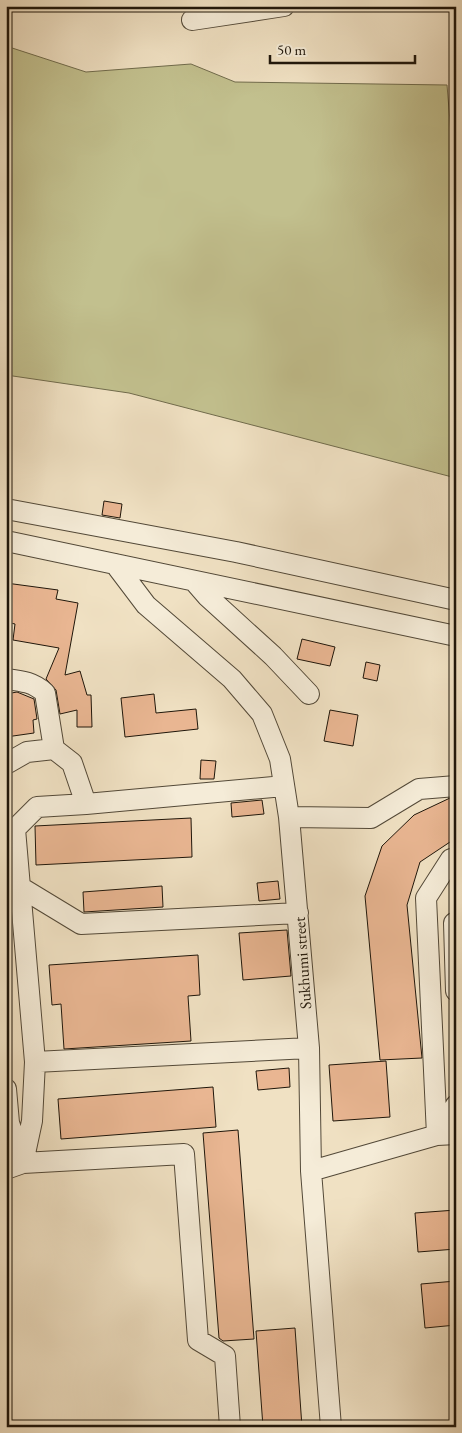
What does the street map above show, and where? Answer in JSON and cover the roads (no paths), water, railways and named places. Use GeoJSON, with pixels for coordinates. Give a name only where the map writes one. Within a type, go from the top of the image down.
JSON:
{"type":"FeatureCollection","features":[{"type":"Feature","properties":{"kind":"street"},"geometry":{"type":"LineString","coordinates":[[192,20],[284,6]]}},
{"type":"Feature","properties":{"kind":"street"},"geometry":{"type":"LineString","coordinates":[[6,508],[236,552],[456,600]]}},
{"type":"Feature","properties":{"kind":"street"},"geometry":{"type":"LineString","coordinates":[[6,541],[456,636]]}},
{"type":"Feature","properties":{"kind":"street","name":"Sukhumi street"},"geometry":{"type":"LineString","coordinates":[[116,564],[146,605],[232,679],[262,714],[280,759],[289,817],[309,1048],[312,1171],[332,1427]]}},
{"type":"Feature","properties":{"kind":"street"},"geometry":{"type":"LineString","coordinates":[[194,581],[207,596],[273,656],[309,694]]}},
{"type":"Feature","properties":{"kind":"street"},"geometry":{"type":"LineString","coordinates":[[6,679],[28,682],[37,686],[45,693],[54,749],[72,763],[86,804]]}},
{"type":"Feature","properties":{"kind":"street"},"geometry":{"type":"LineString","coordinates":[[6,764],[26,752],[54,749]]}},
{"type":"Feature","properties":{"kind":"street"},"geometry":{"type":"LineString","coordinates":[[15,1166],[32,1121],[35,1062],[16,829],[38,807],[284,786]]}},
{"type":"Feature","properties":{"kind":"street"},"geometry":{"type":"LineString","coordinates":[[289,817],[370,818],[419,789],[456,786]]}},
{"type":"Feature","properties":{"kind":"street"},"geometry":{"type":"LineString","coordinates":[[446,1135],[426,898],[451,859],[456,858]]}},
{"type":"Feature","properties":{"kind":"street"},"geometry":{"type":"LineString","coordinates":[[20,888],[81,924],[298,913]]}},
{"type":"Feature","properties":{"kind":"street"},"geometry":{"type":"LineString","coordinates":[[456,923],[454,923],[456,991]]}},
{"type":"Feature","properties":{"kind":"street"},"geometry":{"type":"LineString","coordinates":[[35,1062],[309,1048]]}},
{"type":"Feature","properties":{"kind":"street"},"geometry":{"type":"LineString","coordinates":[[6,1089],[15,1166]]}},
{"type":"Feature","properties":{"kind":"street"},"geometry":{"type":"LineString","coordinates":[[446,1135],[456,1105]]}},
{"type":"Feature","properties":{"kind":"street"},"geometry":{"type":"LineString","coordinates":[[312,1171],[446,1135]]}},
{"type":"Feature","properties":{"kind":"street"},"geometry":{"type":"LineString","coordinates":[[15,1166],[184,1154],[198,1340],[225,1356],[230,1427]]}}]}
